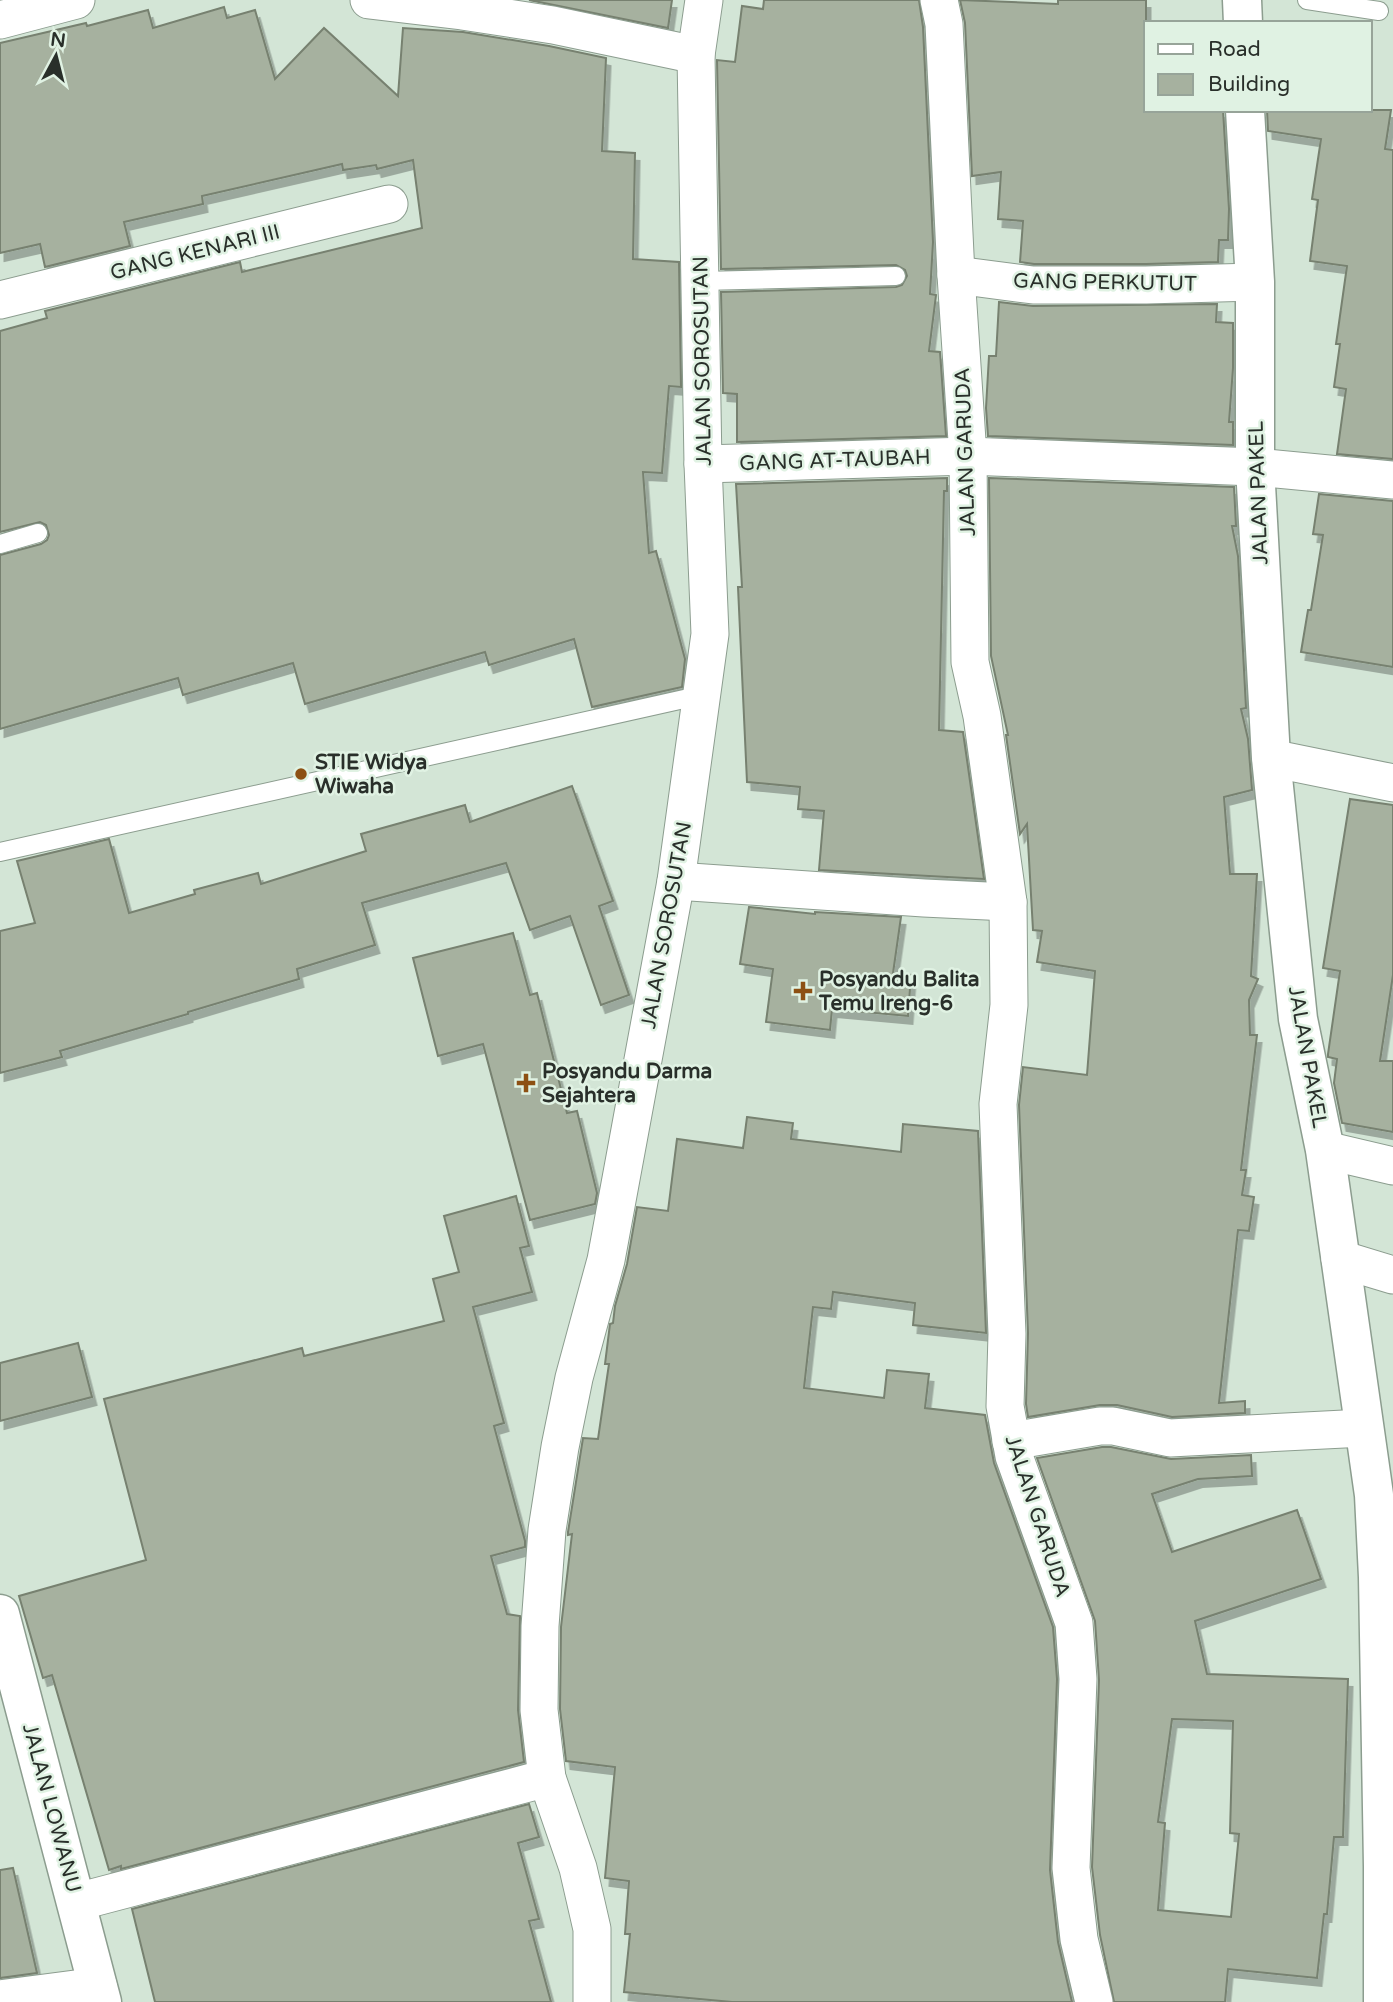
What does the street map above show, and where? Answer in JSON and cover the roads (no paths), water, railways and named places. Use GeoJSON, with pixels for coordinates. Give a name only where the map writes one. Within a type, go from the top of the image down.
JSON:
{"type":"FeatureCollection","features":[{"type":"Feature","properties":{"kind":"street"},"geometry":{"type":"LineString","coordinates":[[0,20],[76,0]]}},
{"type":"Feature","properties":{"kind":"street"},"geometry":{"type":"LineString","coordinates":[[369,0],[463,6],[696,55]]}},
{"type":"Feature","properties":{"kind":"street","name":"JALAN SOROSUTAN"},"geometry":{"type":"LineString","coordinates":[[592,2002],[592,1929],[578,1868],[547,1778],[539,1710],[540,1626],[547,1530],[560,1447],[573,1378],[606,1260],[676,881],[710,634],[703,464],[696,55],[704,0]]}},
{"type":"Feature","properties":{"kind":"street","name":"JALAN GARUDA"},"geometry":{"type":"LineString","coordinates":[[940,0],[944,24],[968,456],[970,662],[982,716],[1008,902],[1009,1005],[998,1104],[1007,1334],[1005,1406],[1014,1457],[1074,1623],[1078,1679],[1071,1868],[1079,1938],[1094,2002]]}},
{"type":"Feature","properties":{"kind":"street"},"geometry":{"type":"LineString","coordinates":[[1242,0],[1243,21]]}},
{"type":"Feature","properties":{"kind":"street","name":"JALAN PAKEL"},"geometry":{"type":"LineString","coordinates":[[1245,112],[1255,282],[1255,467],[1271,758],[1298,1019],[1325,1150],[1364,1428],[1383,1499],[1388,1868],[1382,2002]]}},
{"type":"Feature","properties":{"kind":"street","name":"GANG KENARI III"},"geometry":{"type":"LineString","coordinates":[[0,300],[389,204]]}},
{"type":"Feature","properties":{"kind":"street","name":"GANG PERKUTUT"},"geometry":{"type":"LineString","coordinates":[[956,275],[1033,285],[1255,282]]}},
{"type":"Feature","properties":{"kind":"street","name":"GANG AT-TAUBAH"},"geometry":{"type":"LineString","coordinates":[[703,464],[968,456],[1255,467],[1393,480]]}},
{"type":"Feature","properties":{"kind":"street"},"geometry":{"type":"LineString","coordinates":[[1271,758],[1393,783]]}},
{"type":"Feature","properties":{"kind":"street"},"geometry":{"type":"LineString","coordinates":[[676,881],[1008,902]]}},
{"type":"Feature","properties":{"kind":"street"},"geometry":{"type":"LineString","coordinates":[[1325,1150],[1393,1166]]}},
{"type":"Feature","properties":{"kind":"street"},"geometry":{"type":"LineString","coordinates":[[1340,1259],[1393,1275]]}},
{"type":"Feature","properties":{"kind":"street"},"geometry":{"type":"LineString","coordinates":[[1011,1441],[1100,1426],[1113,1426],[1170,1438],[1364,1428]]}},
{"type":"Feature","properties":{"kind":"street","name":"JALAN LOWANU"},"geometry":{"type":"LineString","coordinates":[[0,1614],[100,1994]]}},
{"type":"Feature","properties":{"kind":"street"},"geometry":{"type":"LineString","coordinates":[[77,1902],[547,1778]]}},
{"type":"Feature","properties":{"kind":"street"},"geometry":{"type":"LineString","coordinates":[[0,1999],[100,1994]]}},
{"type":"Feature","properties":{"kind":"lane"},"geometry":{"type":"LineString","coordinates":[[1307,0],[1378,10]]}},
{"type":"Feature","properties":{"kind":"lane"},"geometry":{"type":"LineString","coordinates":[[701,281],[896,276]]}},
{"type":"Feature","properties":{"kind":"lane"},"geometry":{"type":"LineString","coordinates":[[0,544],[38,533]]}},
{"type":"Feature","properties":{"kind":"lane"},"geometry":{"type":"LineString","coordinates":[[0,852],[702,695]]}},
{"type":"Feature","properties":{"kind":"place","name":"STIE Widya Wiwaha"},"geometry":{"type":"Point","coordinates":[301,774]}},
{"type":"Feature","properties":{"kind":"place","name":"Posyandu Balita Temu Ireng-6"},"geometry":{"type":"Point","coordinates":[803,991]}},
{"type":"Feature","properties":{"kind":"place","name":"Posyandu Darma Sejahtera"},"geometry":{"type":"Point","coordinates":[526,1083]}}]}
